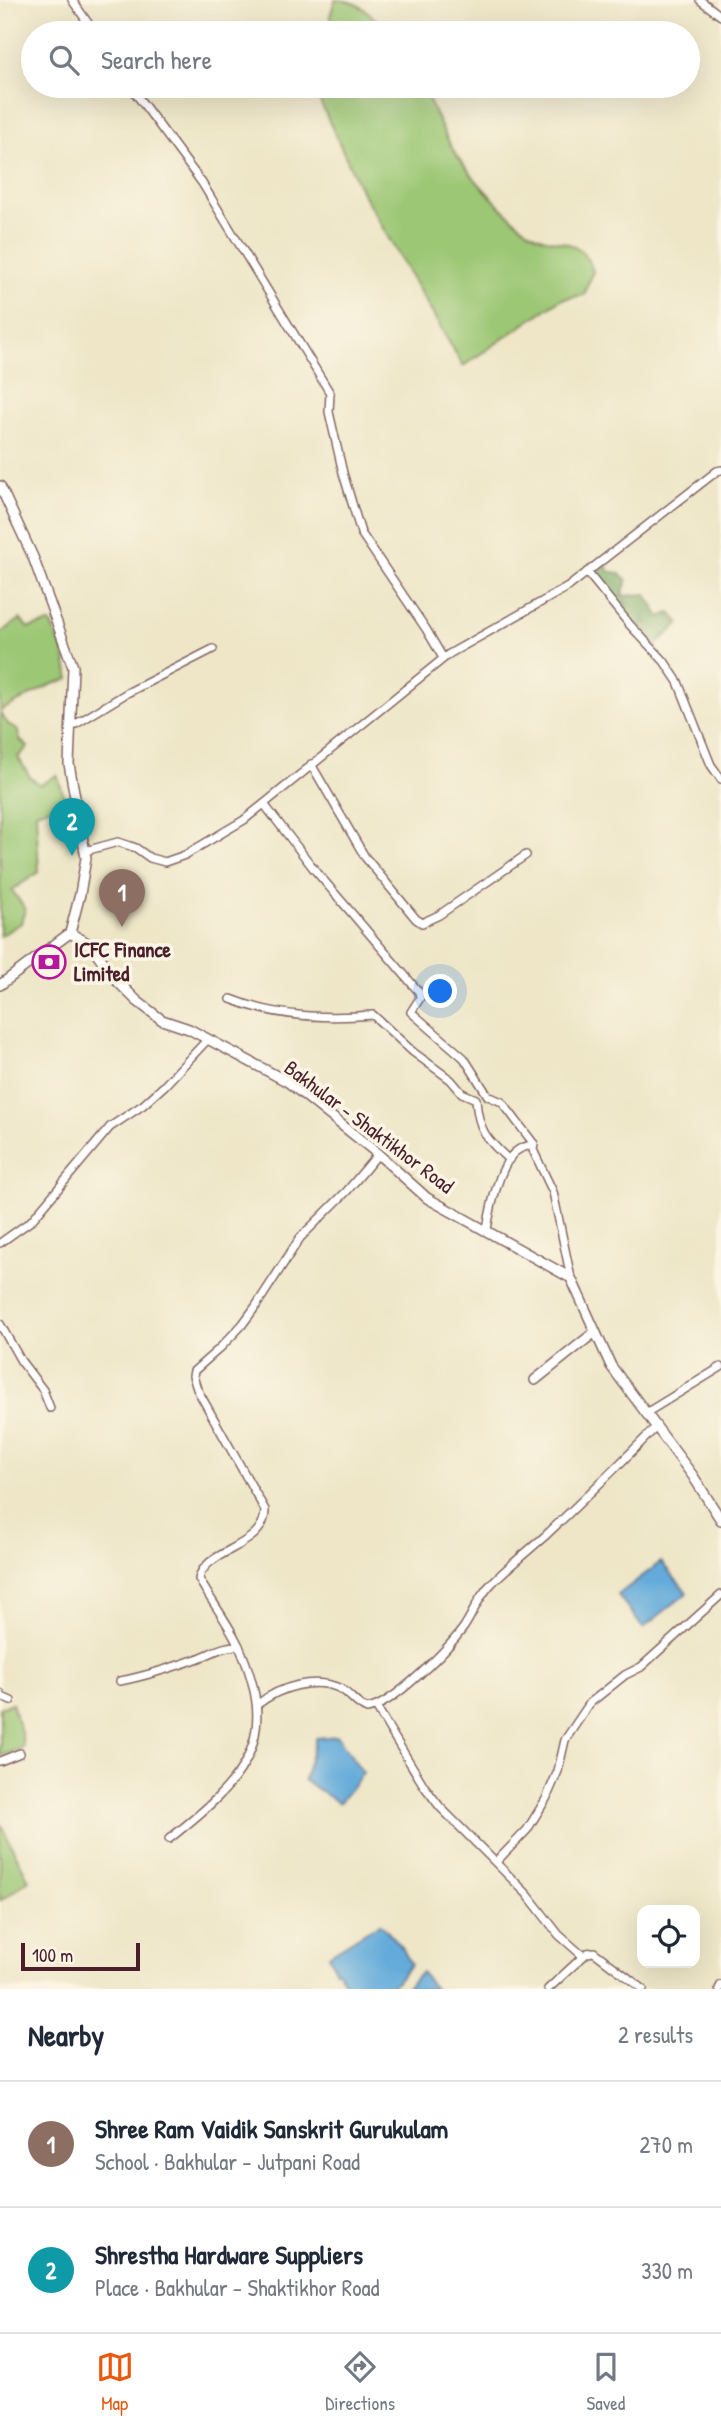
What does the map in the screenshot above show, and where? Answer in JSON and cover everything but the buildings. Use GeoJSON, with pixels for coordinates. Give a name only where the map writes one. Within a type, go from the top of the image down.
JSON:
{"type":"FeatureCollection","features":[{"type":"Feature","properties":{"kind":"street"},"geometry":{"type":"LineString","coordinates":[[72,0],[86,21]]}},
{"type":"Feature","properties":{"kind":"street"},"geometry":{"type":"LineString","coordinates":[[700,0],[721,16]]}},
{"type":"Feature","properties":{"kind":"street"},"geometry":{"type":"LineString","coordinates":[[139,98],[202,183],[330,393],[328,412],[361,533],[443,658]]}},
{"type":"Feature","properties":{"kind":"street"},"geometry":{"type":"LineString","coordinates":[[85,851],[118,842],[136,848],[150,858],[165,862],[185,855],[244,820],[443,658],[568,587],[679,499],[721,470]]}},
{"type":"Feature","properties":{"kind":"street"},"geometry":{"type":"LineString","coordinates":[[0,486],[33,557],[73,667],[69,764],[86,858],[70,933],[0,985]]}},
{"type":"Feature","properties":{"kind":"street"},"geometry":{"type":"LineString","coordinates":[[587,572],[630,625],[664,661],[678,682],[711,765],[721,779]]}},
{"type":"Feature","properties":{"kind":"street"},"geometry":{"type":"LineString","coordinates":[[71,727],[127,693],[213,649]]}},
{"type":"Feature","properties":{"kind":"street"},"geometry":{"type":"LineString","coordinates":[[311,764],[365,857],[422,923],[439,915],[526,855]]}},
{"type":"Feature","properties":{"kind":"street"},"geometry":{"type":"LineString","coordinates":[[264,804],[314,869],[419,992],[420,998],[411,1012],[464,1058],[488,1096],[502,1102],[534,1144],[533,1150],[553,1192],[571,1278],[611,1366],[693,1476],[721,1520]]}},
{"type":"Feature","properties":{"kind":"street","name":"Bakhular - Shaktikhor Road"},"geometry":{"type":"LineString","coordinates":[[70,933],[91,944],[117,981],[162,1020],[189,1029],[288,1082],[428,1198],[571,1278]]}},
{"type":"Feature","properties":{"kind":"street"},"geometry":{"type":"LineString","coordinates":[[230,999],[244,1005],[291,1015],[373,1015],[413,1052],[451,1080],[462,1093],[476,1099],[477,1119],[484,1135],[509,1160]]}},
{"type":"Feature","properties":{"kind":"street"},"geometry":{"type":"LineString","coordinates":[[0,1243],[32,1221],[110,1127],[143,1105],[208,1039]]}},
{"type":"Feature","properties":{"kind":"street"},"geometry":{"type":"LineString","coordinates":[[487,1230],[499,1179],[509,1160],[516,1150],[534,1144]]}},
{"type":"Feature","properties":{"kind":"street"},"geometry":{"type":"LineString","coordinates":[[169,1839],[213,1801],[243,1766],[254,1746],[258,1722],[254,1685],[239,1646],[199,1579],[203,1567],[257,1531],[265,1520],[265,1510],[197,1389],[194,1371],[242,1325],[300,1238],[347,1191],[378,1154]]}},
{"type":"Feature","properties":{"kind":"street"},"geometry":{"type":"LineString","coordinates":[[0,1324],[26,1369],[43,1390],[50,1408]]}},
{"type":"Feature","properties":{"kind":"street"},"geometry":{"type":"LineString","coordinates":[[534,1380],[595,1332]]}},
{"type":"Feature","properties":{"kind":"street"},"geometry":{"type":"LineString","coordinates":[[646,1413],[721,1367]]}},
{"type":"Feature","properties":{"kind":"street"},"geometry":{"type":"LineString","coordinates":[[258,1704],[299,1685],[318,1683],[341,1690],[367,1709],[376,1707],[397,1693],[430,1664],[465,1625],[493,1581],[573,1510],[656,1427]]}},
{"type":"Feature","properties":{"kind":"street"},"geometry":{"type":"LineString","coordinates":[[496,1862],[527,1830],[558,1772],[565,1740],[590,1703],[625,1675],[641,1667],[721,1595]]}},
{"type":"Feature","properties":{"kind":"street"},"geometry":{"type":"LineString","coordinates":[[120,1681],[181,1665],[227,1646],[239,1646]]}},
{"type":"Feature","properties":{"kind":"street"},"geometry":{"type":"LineString","coordinates":[[0,1693],[11,1701]]}},
{"type":"Feature","properties":{"kind":"street"},"geometry":{"type":"LineString","coordinates":[[376,1707],[424,1786],[440,1807],[496,1862],[559,1934],[583,1956]]}},
{"type":"Feature","properties":{"kind":"street"},"geometry":{"type":"LineString","coordinates":[[0,1761],[20,1754]]}},
{"type":"Feature","properties":{"kind":"street"},"geometry":{"type":"LineString","coordinates":[[548,1989],[583,1956],[594,1952],[643,1989]]}},
{"type":"Feature","properties":{"kind":"green space"},"geometry":{"type":"Polygon","coordinates":[[[335,0],[359,6],[377,21],[332,21],[330,16],[335,0]]]}},
{"type":"Feature","properties":{"kind":"green space"},"geometry":{"type":"Polygon","coordinates":[[[318,98],[428,98],[455,153],[489,195],[529,231],[539,237],[574,246],[581,251],[593,271],[584,295],[561,299],[463,366],[362,192],[318,98]]]}},
{"type":"Feature","properties":{"kind":"green space"},"geometry":{"type":"Polygon","coordinates":[[[607,565],[608,571],[619,573],[627,580],[622,596],[646,594],[660,617],[670,613],[680,623],[654,647],[594,573],[607,565]]]}},
{"type":"Feature","properties":{"kind":"green space"},"geometry":{"type":"Polygon","coordinates":[[[20,619],[28,628],[50,623],[64,652],[69,679],[50,685],[0,711],[0,634],[20,619]]]}},
{"type":"Feature","properties":{"kind":"green space"},"geometry":{"type":"Polygon","coordinates":[[[0,713],[8,724],[17,729],[20,740],[28,747],[18,757],[30,777],[40,785],[57,775],[66,802],[36,812],[39,872],[12,890],[25,909],[21,923],[0,936],[0,713]]]}},
{"type":"Feature","properties":{"kind":"green space"},"geometry":{"type":"Polygon","coordinates":[[[12,1703],[21,1730],[23,1748],[0,1756],[0,1708],[12,1703]]]}},
{"type":"Feature","properties":{"kind":"green space"},"geometry":{"type":"Polygon","coordinates":[[[0,1823],[29,1880],[0,1901],[0,1823]]]}},
{"type":"Feature","properties":{"kind":"water"},"geometry":{"type":"Polygon","coordinates":[[[661,1562],[687,1593],[643,1628],[618,1595],[661,1562]]]}},
{"type":"Feature","properties":{"kind":"water"},"geometry":{"type":"Polygon","coordinates":[[[337,1736],[363,1773],[339,1803],[304,1780],[316,1738],[337,1736]]]}},
{"type":"Feature","properties":{"kind":"water"},"geometry":{"type":"Polygon","coordinates":[[[380,1923],[402,1948],[411,1964],[390,1989],[349,1989],[335,1970],[329,1955],[380,1923]]]}},
{"type":"Feature","properties":{"kind":"water"},"geometry":{"type":"Polygon","coordinates":[[[421,1972],[435,1989],[405,1989],[421,1972]]]}},
{"type":"Feature","properties":{"kind":"place","name":"Shrestha Hardware Suppliers"},"geometry":{"type":"Point","coordinates":[72,856]}},
{"type":"Feature","properties":{"kind":"place","name":"Shree Ram Vaidik Sanskrit Gurukulam"},"geometry":{"type":"Point","coordinates":[122,927]}},
{"type":"Feature","properties":{"kind":"place","name":"ICFC Finance Limited"},"geometry":{"type":"Point","coordinates":[49,962]}}]}
